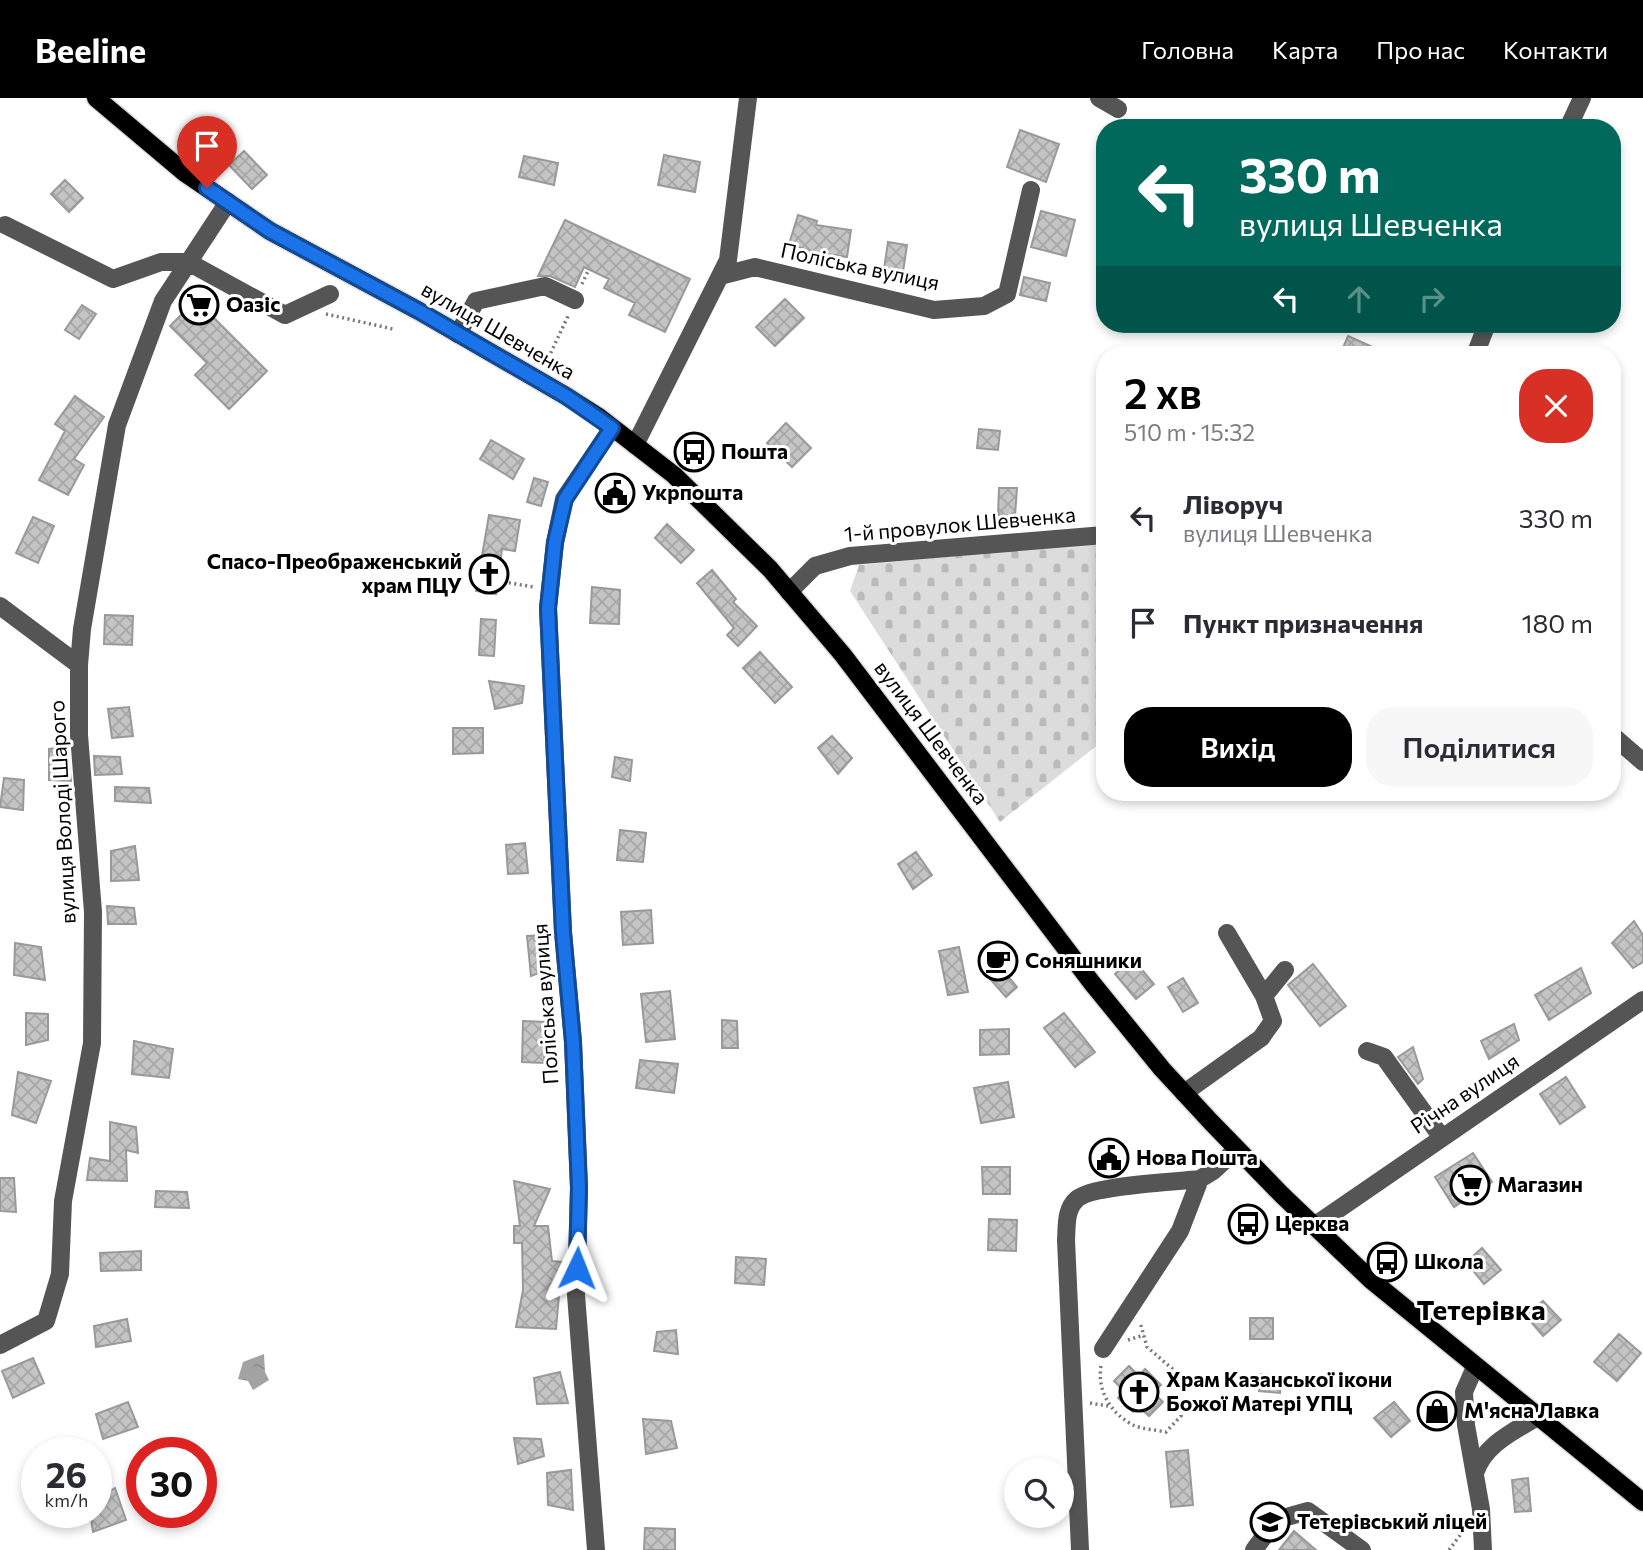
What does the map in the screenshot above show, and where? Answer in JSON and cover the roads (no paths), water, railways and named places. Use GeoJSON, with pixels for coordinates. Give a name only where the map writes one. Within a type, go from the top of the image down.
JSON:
{"type":"FeatureCollection","features":[{"type":"Feature","properties":{"kind":"main road","name":"вулиця Шевченка"},"geometry":{"type":"LineString","coordinates":[[96,98],[185,173],[270,231],[566,396],[635,445],[694,494],[770,569],[860,677],[1092,983],[1184,1093],[1237,1149],[1371,1280],[1643,1502]]}},
{"type":"Feature","properties":{"kind":"street"},"geometry":{"type":"LineString","coordinates":[[635,445],[728,260],[748,98]]}},
{"type":"Feature","properties":{"kind":"street"},"geometry":{"type":"LineString","coordinates":[[1098,98],[1118,109]]}},
{"type":"Feature","properties":{"kind":"street"},"geometry":{"type":"LineString","coordinates":[[1572,119],[1582,98]]}},
{"type":"Feature","properties":{"kind":"street","name":"Поліська вулиця"},"geometry":{"type":"LineString","coordinates":[[720,276],[755,267],[934,310],[984,306],[1007,294],[1031,190]]}},
{"type":"Feature","properties":{"kind":"street","name":"вулиця Володі Шарого"},"geometry":{"type":"LineString","coordinates":[[0,1345],[46,1321],[60,1274],[63,1201],[92,1043],[93,912],[79,736],[79,665],[82,629],[117,425],[163,301],[228,202]]}},
{"type":"Feature","properties":{"kind":"street"},"geometry":{"type":"LineString","coordinates":[[5,225],[113,278],[161,262],[188,262],[285,315],[330,294]]}},
{"type":"Feature","properties":{"kind":"street"},"geometry":{"type":"LineString","coordinates":[[458,334],[476,301],[545,286],[575,300]]}},
{"type":"Feature","properties":{"kind":"street","name":"Поліська вулиця"},"geometry":{"type":"LineString","coordinates":[[596,1550],[576,1295],[579,1175],[573,1042],[562,905],[548,608],[555,542],[565,499],[612,428]]}},
{"type":"Feature","properties":{"kind":"street","name":"1-й провулок Шевченка"},"geometry":{"type":"LineString","coordinates":[[789,592],[815,566],[850,556],[1096,536]]}},
{"type":"Feature","properties":{"kind":"street"},"geometry":{"type":"LineString","coordinates":[[0,606],[79,665]]}},
{"type":"Feature","properties":{"kind":"street"},"geometry":{"type":"LineString","coordinates":[[1621,743],[1643,762]]}},
{"type":"Feature","properties":{"kind":"street"},"geometry":{"type":"LineString","coordinates":[[1184,1093],[1261,1038],[1273,1021],[1264,996],[1227,933]]}},
{"type":"Feature","properties":{"kind":"street"},"geometry":{"type":"LineString","coordinates":[[1264,996],[1284,970]]}},
{"type":"Feature","properties":{"kind":"street","name":"Річна вулиця"},"geometry":{"type":"LineString","coordinates":[[1314,1226],[1643,1000]]}},
{"type":"Feature","properties":{"kind":"street"},"geometry":{"type":"LineString","coordinates":[[1367,1051],[1384,1057],[1442,1138]]}},
{"type":"Feature","properties":{"kind":"street"},"geometry":{"type":"LineString","coordinates":[[1080,1550],[1067,1215],[1077,1199],[1095,1191],[1200,1180],[1237,1149]]}},
{"type":"Feature","properties":{"kind":"street"},"geometry":{"type":"LineString","coordinates":[[1103,1349],[1180,1231],[1200,1180]]}},
{"type":"Feature","properties":{"kind":"street"},"geometry":{"type":"LineString","coordinates":[[1475,1367],[1465,1392],[1466,1425],[1481,1509],[1483,1550]]}},
{"type":"Feature","properties":{"kind":"street"},"geometry":{"type":"LineString","coordinates":[[1475,1473],[1479,1461],[1493,1445],[1537,1417]]}},
{"type":"Feature","properties":{"kind":"street"},"geometry":{"type":"LineString","coordinates":[[1254,1550],[1276,1520],[1308,1511],[1362,1550]]}},
{"type":"Feature","properties":{"kind":"water"},"geometry":{"type":"Polygon","coordinates":[[[264,1354],[265,1372],[269,1380],[253,1390],[248,1381],[238,1379],[243,1362],[264,1354]]]}},
{"type":"Feature","properties":{"kind":"place","name":"Оазіс"},"geometry":{"type":"Point","coordinates":[199,305]}},
{"type":"Feature","properties":{"kind":"place","name":"Пошта"},"geometry":{"type":"Point","coordinates":[694,452]}},
{"type":"Feature","properties":{"kind":"place","name":"Укрпошта"},"geometry":{"type":"Point","coordinates":[615,493]}},
{"type":"Feature","properties":{"kind":"place","name":"Спасо-Преображенський храм ПЦУ"},"geometry":{"type":"Point","coordinates":[489,574]}},
{"type":"Feature","properties":{"kind":"place","name":"Соняшники"},"geometry":{"type":"Point","coordinates":[998,961]}},
{"type":"Feature","properties":{"kind":"place","name":"Нова Пошта"},"geometry":{"type":"Point","coordinates":[1109,1158]}},
{"type":"Feature","properties":{"kind":"place","name":"Магазин"},"geometry":{"type":"Point","coordinates":[1470,1185]}},
{"type":"Feature","properties":{"kind":"place","name":"Церква"},"geometry":{"type":"Point","coordinates":[1248,1224]}},
{"type":"Feature","properties":{"kind":"place","name":"Школа"},"geometry":{"type":"Point","coordinates":[1387,1262]}},
{"type":"Feature","properties":{"kind":"place","name":"Храм Казанської ікони Божої Матері УПЦ"},"geometry":{"type":"Point","coordinates":[1139,1392]}},
{"type":"Feature","properties":{"kind":"place","name":"М'ясна Лавка"},"geometry":{"type":"Point","coordinates":[1437,1411]}},
{"type":"Feature","properties":{"kind":"place","name":"Тетерівський ліцей"},"geometry":{"type":"Point","coordinates":[1270,1522]}},
{"type":"Feature","properties":{"kind":"district","name":"Тетерівка"},"geometry":{"type":"Point","coordinates":[1481,1310]}}]}
